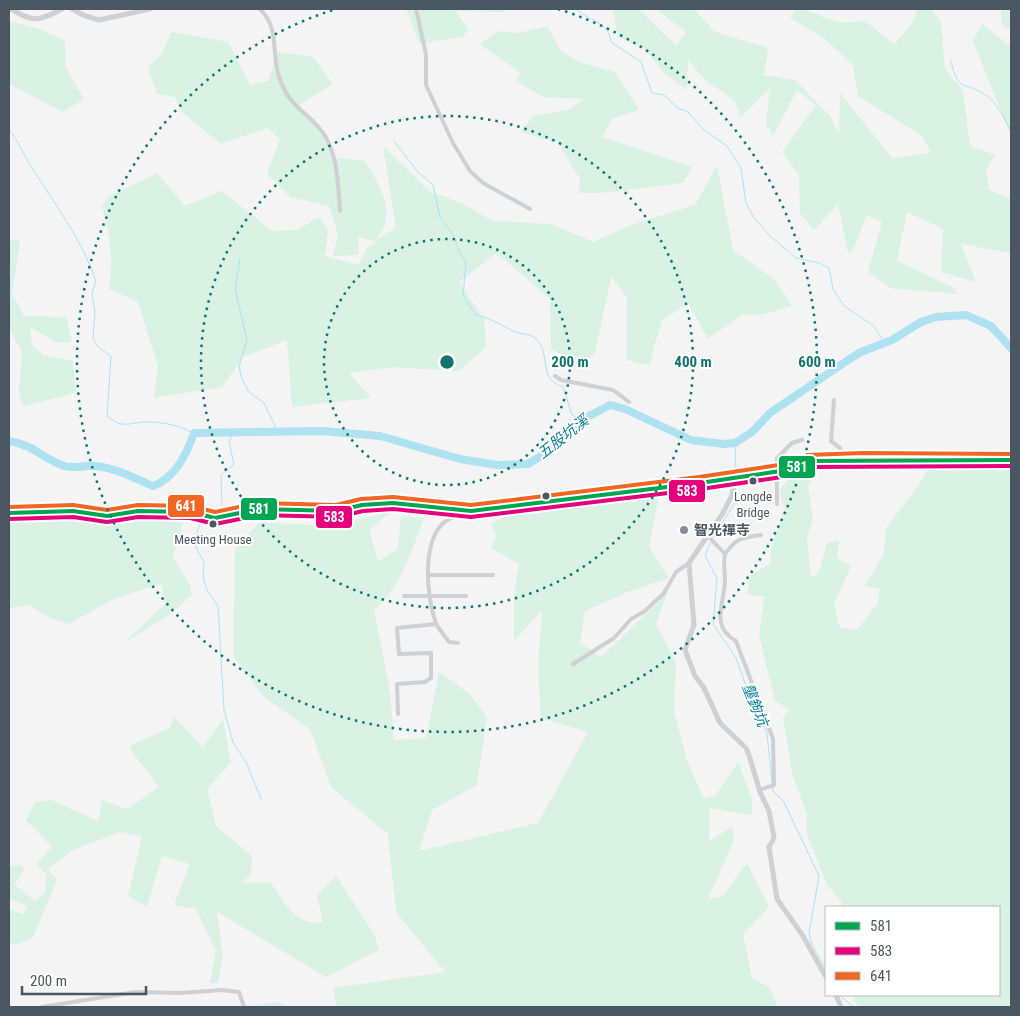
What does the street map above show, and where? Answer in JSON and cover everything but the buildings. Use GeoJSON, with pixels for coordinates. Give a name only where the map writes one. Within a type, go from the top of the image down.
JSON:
{"type":"FeatureCollection","features":[{"type":"Feature","properties":{"kind":"main road"},"geometry":{"type":"LineString","coordinates":[[9,513],[73,511],[108,516],[138,511],[184,512],[209,517],[225,517],[259,509],[337,511],[362,505],[393,502],[471,512],[498,509],[513,504],[601,496],[679,486],[794,468],[808,462],[843,460],[1011,460]]}},
{"type":"Feature","properties":{"kind":"street"},"geometry":{"type":"LineString","coordinates":[[11,9],[30,20],[38,20],[62,9]]}},
{"type":"Feature","properties":{"kind":"street"},"geometry":{"type":"LineString","coordinates":[[72,9],[99,20],[150,9]]}},
{"type":"Feature","properties":{"kind":"street"},"geometry":{"type":"LineString","coordinates":[[260,9],[268,17],[275,38],[278,72],[283,87],[292,103],[320,130],[336,165],[340,211]]}},
{"type":"Feature","properties":{"kind":"street"},"geometry":{"type":"LineString","coordinates":[[416,9],[426,54],[426,85],[453,143],[470,171],[483,183],[530,209]]}},
{"type":"Feature","properties":{"kind":"street"},"geometry":{"type":"LineString","coordinates":[[555,376],[561,380],[613,390],[628,402]]}},
{"type":"Feature","properties":{"kind":"street"},"geometry":{"type":"LineString","coordinates":[[834,400],[831,441],[840,448],[843,460]]}},
{"type":"Feature","properties":{"kind":"street"},"geometry":{"type":"LineString","coordinates":[[777,504],[777,458],[792,443],[802,440]]}},
{"type":"Feature","properties":{"kind":"street"},"geometry":{"type":"LineString","coordinates":[[573,664],[614,638],[631,619],[645,611],[664,593],[676,572],[689,563],[711,539],[732,494],[735,477]]}},
{"type":"Feature","properties":{"kind":"street"},"geometry":{"type":"LineString","coordinates":[[679,486],[684,494]]}},
{"type":"Feature","properties":{"kind":"street"},"geometry":{"type":"LineString","coordinates":[[458,643],[449,642],[436,624],[430,596],[427,558],[438,527],[452,518],[488,516],[498,509]]}},
{"type":"Feature","properties":{"kind":"street"},"geometry":{"type":"LineString","coordinates":[[759,790],[774,785],[773,739],[736,641],[724,632],[719,623],[724,581],[722,567],[725,554],[733,543],[740,538],[761,535]]}},
{"type":"Feature","properties":{"kind":"street"},"geometry":{"type":"LineString","coordinates":[[711,539],[725,554]]}},
{"type":"Feature","properties":{"kind":"street"},"geometry":{"type":"LineString","coordinates":[[689,563],[694,625],[685,650],[695,676],[704,688],[720,723],[746,748],[759,790],[769,810],[774,838],[770,847],[777,899],[803,936],[825,975]]}},
{"type":"Feature","properties":{"kind":"street"},"geometry":{"type":"LineString","coordinates":[[428,575],[494,575]]}},
{"type":"Feature","properties":{"kind":"street"},"geometry":{"type":"LineString","coordinates":[[404,596],[466,596]]}},
{"type":"Feature","properties":{"kind":"street"},"geometry":{"type":"LineString","coordinates":[[398,714],[397,684],[424,682],[431,678],[431,653],[399,654],[397,628],[436,624]]}},
{"type":"Feature","properties":{"kind":"street"},"geometry":{"type":"LineString","coordinates":[[42,1007],[135,992],[180,993],[222,990],[239,992],[244,1007]]}},
{"type":"Feature","properties":{"kind":"green space"},"geometry":{"type":"Polygon","coordinates":[[[406,9],[505,9],[505,12],[455,11],[468,29],[463,37],[419,43],[406,9]]]}},
{"type":"Feature","properties":{"kind":"green space"},"geometry":{"type":"Polygon","coordinates":[[[613,9],[638,9],[676,45],[686,32],[657,10],[694,9],[715,32],[768,48],[764,75],[795,80],[830,116],[839,134],[840,93],[892,158],[931,153],[922,136],[858,96],[853,65],[824,38],[790,18],[796,9],[801,9],[841,23],[865,21],[894,44],[911,25],[917,11],[915,9],[931,9],[941,22],[945,69],[963,91],[970,146],[995,155],[986,170],[989,190],[1011,199],[1011,253],[961,244],[976,282],[941,272],[943,229],[907,212],[897,261],[954,288],[957,294],[891,288],[868,272],[882,222],[867,215],[853,250],[848,253],[838,204],[814,230],[800,214],[799,175],[782,152],[816,105],[797,90],[773,136],[766,124],[770,89],[740,117],[735,101],[704,79],[688,60],[687,90],[664,73],[644,48],[618,37],[613,9]]]}},
{"type":"Feature","properties":{"kind":"green space"},"geometry":{"type":"Polygon","coordinates":[[[1001,9],[1011,9],[1011,26],[1007,29],[1002,24],[1001,9]]]}},
{"type":"Feature","properties":{"kind":"green space"},"geometry":{"type":"Polygon","coordinates":[[[9,21],[40,29],[65,41],[65,66],[84,99],[63,112],[9,84],[9,21]]]}},
{"type":"Feature","properties":{"kind":"green space"},"geometry":{"type":"Polygon","coordinates":[[[982,24],[1011,47],[1011,136],[973,41],[982,24]]]}},
{"type":"Feature","properties":{"kind":"green space"},"geometry":{"type":"Polygon","coordinates":[[[547,26],[561,51],[579,62],[615,72],[639,110],[613,118],[602,137],[692,167],[683,183],[600,193],[579,193],[580,179],[558,143],[520,132],[533,116],[567,110],[585,99],[543,97],[516,81],[521,73],[480,44],[498,31],[518,33],[547,26]]]}},
{"type":"Feature","properties":{"kind":"green space"},"geometry":{"type":"Polygon","coordinates":[[[171,32],[228,42],[250,85],[268,81],[278,52],[313,57],[333,84],[297,106],[318,124],[337,158],[365,161],[374,175],[386,207],[385,224],[376,241],[396,227],[383,146],[429,191],[461,203],[493,221],[551,224],[593,242],[634,224],[695,205],[717,165],[733,250],[775,280],[792,306],[760,315],[743,314],[708,339],[688,303],[662,320],[649,365],[627,360],[627,297],[611,277],[595,353],[581,366],[551,349],[550,299],[497,253],[459,282],[484,319],[486,347],[459,371],[392,367],[349,373],[371,398],[292,407],[287,340],[243,357],[222,387],[154,398],[158,366],[138,302],[109,289],[110,248],[102,206],[110,196],[157,173],[185,206],[222,191],[272,231],[298,230],[318,217],[328,229],[325,256],[358,265],[367,248],[376,242],[358,237],[359,255],[333,256],[338,234],[329,206],[290,197],[267,174],[280,139],[268,128],[221,144],[182,112],[175,97],[157,94],[148,68],[163,52],[171,32]]]}},
{"type":"Feature","properties":{"kind":"green space"},"geometry":{"type":"Polygon","coordinates":[[[20,240],[12,294],[24,316],[66,317],[72,342],[57,343],[30,327],[32,345],[43,355],[73,361],[76,393],[23,406],[19,391],[22,353],[9,327],[9,241],[20,240]]]}},
{"type":"Feature","properties":{"kind":"green space"},"geometry":{"type":"Polygon","coordinates":[[[1011,465],[1011,1007],[860,1007],[854,1001],[855,996],[1000,996],[1000,906],[842,906],[841,901],[826,883],[807,834],[807,814],[793,777],[783,718],[789,709],[775,701],[759,635],[764,597],[747,594],[750,576],[771,563],[773,543],[785,507],[780,497],[784,484],[794,471],[819,467],[808,487],[813,519],[807,538],[811,578],[819,572],[827,543],[839,540],[837,558],[851,566],[834,604],[840,628],[857,630],[878,603],[880,589],[865,586],[884,553],[886,528],[919,485],[928,467],[1011,465]]]}},
{"type":"Feature","properties":{"kind":"green space"},"geometry":{"type":"Polygon","coordinates":[[[659,496],[649,547],[669,578],[630,591],[585,611],[580,643],[601,657],[658,603],[669,587],[656,624],[676,662],[674,712],[688,763],[704,799],[715,796],[738,762],[752,799],[752,815],[710,808],[709,841],[732,827],[734,840],[708,899],[722,897],[747,863],[769,907],[743,934],[752,978],[769,987],[777,1004],[774,1007],[337,1007],[333,988],[445,972],[396,912],[388,834],[331,787],[310,729],[264,697],[233,656],[235,549],[259,522],[330,526],[392,511],[369,530],[378,561],[398,549],[401,516],[424,518],[404,568],[391,590],[374,611],[390,691],[394,740],[426,738],[439,672],[469,693],[487,717],[477,785],[432,810],[419,851],[538,823],[588,732],[541,718],[538,667],[542,610],[514,641],[514,596],[519,564],[491,548],[496,536],[491,524],[512,510],[659,496]]]}},
{"type":"Feature","properties":{"kind":"green space"},"geometry":{"type":"Polygon","coordinates":[[[65,518],[111,526],[158,518],[184,520],[173,557],[190,585],[192,595],[169,615],[124,643],[165,604],[161,583],[112,600],[69,624],[52,619],[28,605],[9,608],[9,521],[65,518]]]}},
{"type":"Feature","properties":{"kind":"green space"},"geometry":{"type":"Polygon","coordinates":[[[174,717],[203,747],[223,719],[231,762],[207,789],[216,826],[252,856],[251,874],[242,883],[270,882],[291,911],[297,916],[313,922],[323,922],[317,895],[336,876],[374,934],[379,950],[326,977],[217,912],[223,955],[218,983],[210,983],[216,951],[196,909],[174,905],[190,864],[162,856],[147,907],[128,896],[142,836],[120,832],[73,850],[48,869],[57,880],[33,937],[19,944],[9,943],[9,909],[23,914],[27,906],[9,898],[9,866],[21,865],[25,868],[14,884],[35,901],[45,892],[47,875],[36,864],[52,847],[26,820],[35,802],[52,800],[98,821],[102,800],[127,809],[159,787],[130,749],[131,745],[170,728],[174,717]]]}},
{"type":"Feature","properties":{"kind":"green space"},"geometry":{"type":"Polygon","coordinates":[[[278,1002],[290,1007],[248,1006],[278,1002]]]}},
{"type":"Feature","properties":{"kind":"waterway"},"geometry":{"type":"LineString","coordinates":[[576,9],[603,26],[611,42],[641,62],[652,93],[664,95],[679,109],[687,111],[703,129],[727,146],[741,168],[746,203],[753,216],[769,235],[796,258],[819,263],[829,268],[833,289],[844,306],[874,326],[884,342]]}},
{"type":"Feature","properties":{"kind":"waterway"},"geometry":{"type":"LineString","coordinates":[[951,61],[960,83],[987,96],[1001,112],[1011,131]]}},
{"type":"Feature","properties":{"kind":"waterway"},"geometry":{"type":"LineString","coordinates":[[9,129],[76,237],[96,281],[92,293],[95,313],[93,338],[98,347],[111,356],[107,416],[122,424],[160,423],[177,426],[194,433]]}},
{"type":"Feature","properties":{"kind":"waterway"},"geometry":{"type":"LineString","coordinates":[[394,141],[417,171],[433,185],[440,217],[454,236],[459,252],[466,262],[463,296],[476,315],[519,333],[534,337],[543,351],[549,377],[563,387],[572,415],[584,420]]}},
{"type":"Feature","properties":{"kind":"waterway"},"geometry":{"type":"LineString","coordinates":[[240,259],[235,289],[247,340],[239,366],[241,376],[248,391],[264,403],[277,430]]}},
{"type":"Feature","properties":{"kind":"waterway","name":"五股坑溪"},"geometry":{"type":"LineString","coordinates":[[9,441],[25,445],[64,466],[103,467],[153,486],[167,478],[179,464],[188,449],[194,433],[323,431],[380,436],[460,459],[497,465],[528,464],[551,450],[589,416],[610,405],[625,409],[691,440],[724,444],[735,443],[752,432],[770,413],[848,360],[861,352],[892,340],[921,322],[936,317],[966,315],[991,326],[1011,348]]}},
{"type":"Feature","properties":{"kind":"waterway"},"geometry":{"type":"LineString","coordinates":[[214,515],[222,510],[221,475],[234,464],[229,442],[232,434]]}},
{"type":"Feature","properties":{"kind":"waterway","name":"壟鉤坑"},"geometry":{"type":"LineString","coordinates":[[735,443],[736,474]]}},
{"type":"Feature","properties":{"kind":"waterway","name":"壟鉤坑"},"geometry":{"type":"LineString","coordinates":[[713,538],[734,504],[736,481]]}},
{"type":"Feature","properties":{"kind":"waterway"},"geometry":{"type":"LineString","coordinates":[[208,518],[201,522],[193,542],[204,562],[203,577],[207,590],[218,606],[224,710],[233,742],[247,764],[261,799]]}},
{"type":"Feature","properties":{"kind":"waterway","name":"壟鉤坑"},"geometry":{"type":"LineString","coordinates":[[711,542],[705,555],[717,579],[713,624],[736,658],[751,700],[767,733],[773,791],[784,802],[819,876],[809,933],[811,942],[825,968]]}},
{"type":"Feature","properties":{"kind":"waterway","name":"壟鉤坑"},"geometry":{"type":"LineString","coordinates":[[840,996],[854,1007]]}},
{"type":"Feature","properties":{"kind":"transit line","name":"641"},"geometry":{"type":"LineString","coordinates":[[9,507],[73,505],[107,510],[138,505],[191,506],[215,512],[258,503],[336,505],[361,499],[393,497],[471,505],[699,477],[792,463],[807,455],[863,453],[1011,454]]}},
{"type":"Feature","properties":{"kind":"transit line","name":"581"},"geometry":{"type":"LineString","coordinates":[[9,513],[73,511],[107,516],[138,511],[191,512],[215,518],[259,509],[337,511],[362,505],[393,503],[471,511],[700,483],[794,469],[808,461],[1011,460]]}},
{"type":"Feature","properties":{"kind":"transit line","name":"583"},"geometry":{"type":"LineString","coordinates":[[9,519],[73,517],[107,522],[138,517],[190,518],[215,524],[260,515],[337,517],[363,511],[393,509],[471,517],[701,489],[795,475],[810,467],[1011,466]]}},
{"type":"Feature","properties":{"kind":"place","name":"Longde Bridge"},"geometry":{"type":"Point","coordinates":[753,481]}},
{"type":"Feature","properties":{"kind":"place","name":"Meeting House"},"geometry":{"type":"Point","coordinates":[213,524]}},
{"type":"Feature","properties":{"kind":"place","name":"智光禪寺"},"geometry":{"type":"Point","coordinates":[684,530]}}]}
